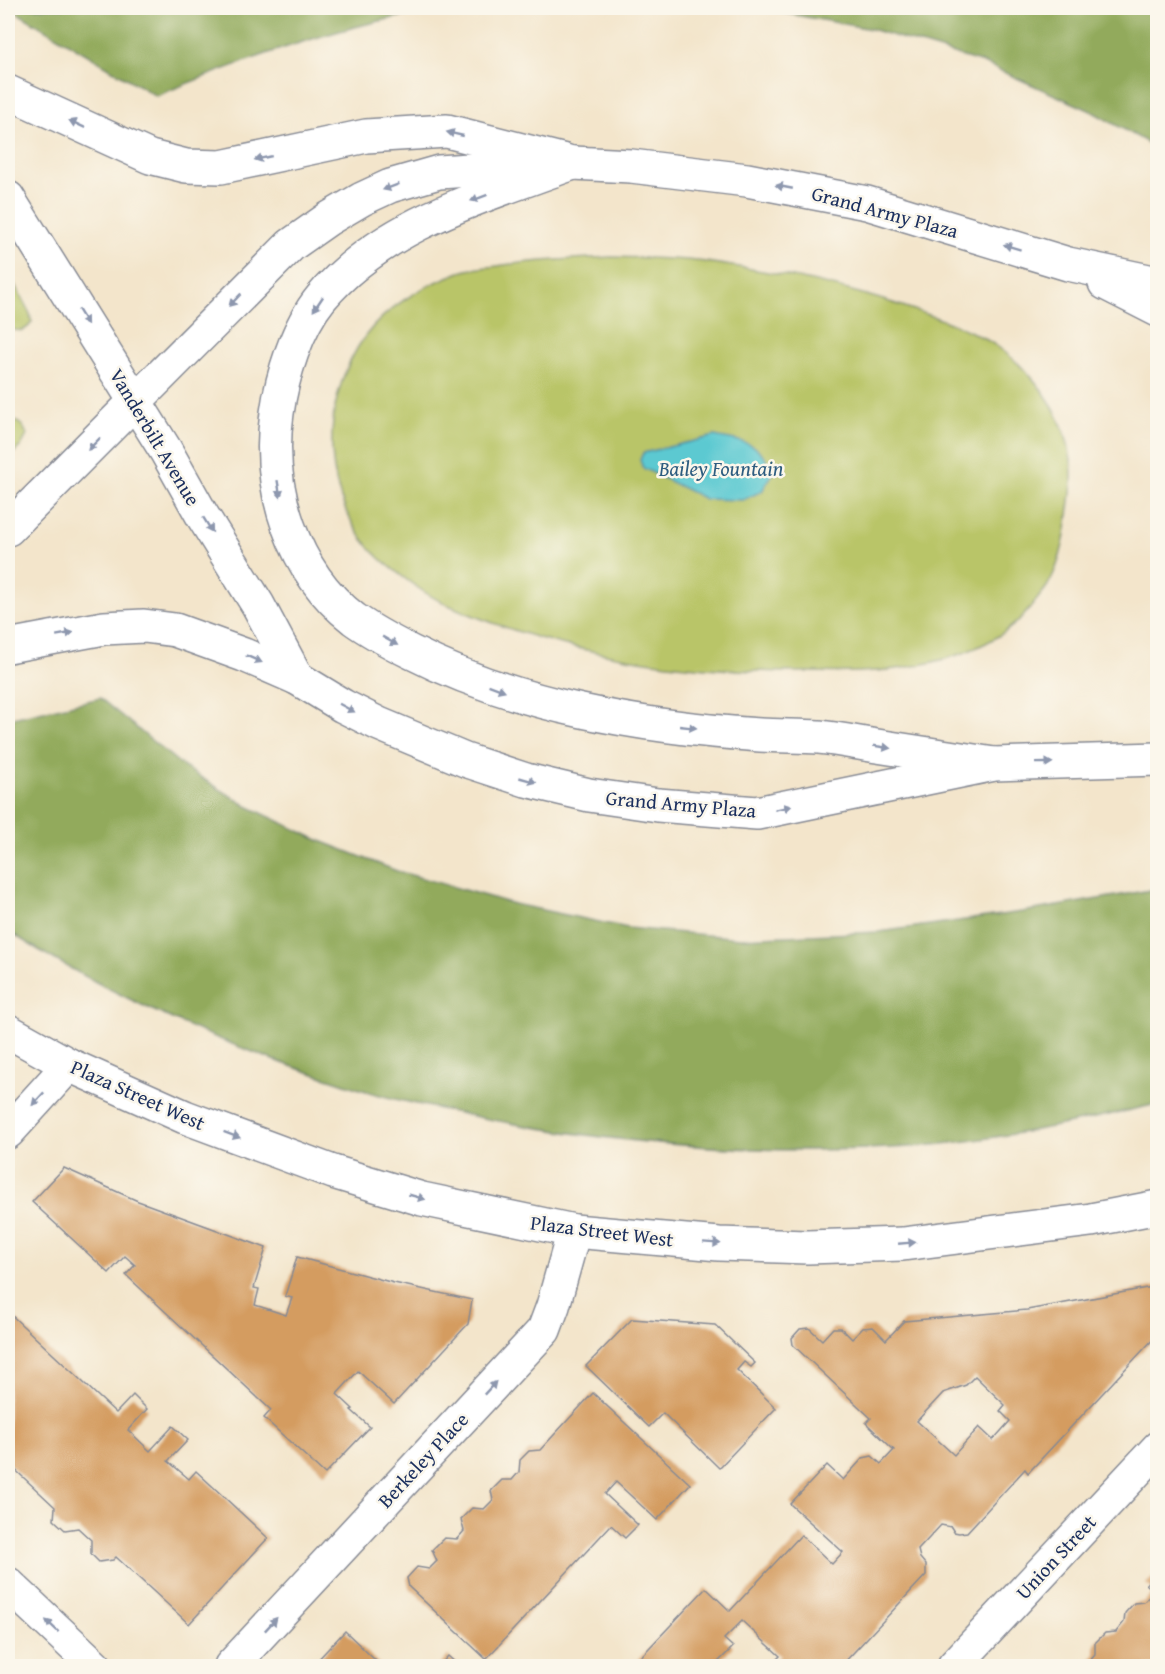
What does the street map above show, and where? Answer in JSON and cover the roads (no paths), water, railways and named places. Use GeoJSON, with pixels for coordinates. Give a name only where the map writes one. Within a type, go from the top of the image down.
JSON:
{"type":"FeatureCollection","features":[{"type":"Feature","properties":{"kind":"main road"},"geometry":{"type":"LineString","coordinates":[[8,92],[150,157],[186,166],[221,167],[366,136],[447,131],[573,163]]}},
{"type":"Feature","properties":{"kind":"main road"},"geometry":{"type":"LineString","coordinates":[[8,529],[291,245],[328,219],[390,186],[439,172],[573,163]]}},
{"type":"Feature","properties":{"kind":"main road"},"geometry":{"type":"LineString","coordinates":[[573,163],[460,205],[406,230],[372,251],[319,300],[299,335],[287,368],[277,413],[273,460],[283,511],[300,554],[323,588],[353,618],[386,640],[443,668],[504,691],[552,705],[647,723],[758,735],[821,737],[994,764]]}},
{"type":"Feature","properties":{"kind":"main road","name":"Grand Army Plaza"},"geometry":{"type":"LineString","coordinates":[[573,163],[631,166],[747,180],[867,203],[1068,264],[1158,283]]}},
{"type":"Feature","properties":{"kind":"main road","name":"Vanderbilt Avenue"},"geometry":{"type":"LineString","coordinates":[[8,198],[258,604],[297,678]]}},
{"type":"Feature","properties":{"kind":"main road"},"geometry":{"type":"LineString","coordinates":[[1068,264],[1158,310]]}},
{"type":"Feature","properties":{"kind":"main road","name":"Grand Army Plaza"},"geometry":{"type":"LineString","coordinates":[[8,646],[104,628],[144,626],[175,630],[214,643],[297,678],[343,706],[379,724],[465,760],[526,780],[589,795],[658,805],[757,813],[994,764],[1158,759]]}},
{"type":"Feature","properties":{"kind":"main road"},"geometry":{"type":"LineString","coordinates":[[1094,762],[1158,779]]}},
{"type":"Feature","properties":{"kind":"main road","name":"Plaza Street West"},"geometry":{"type":"LineString","coordinates":[[8,1031],[69,1065],[185,1117],[333,1172],[422,1199],[574,1231],[730,1244],[807,1247],[903,1244],[1091,1220],[1158,1207]]}},
{"type":"Feature","properties":{"kind":"main road"},"geometry":{"type":"LineString","coordinates":[[8,1132],[69,1065]]}},
{"type":"Feature","properties":{"kind":"main road","name":"Berkeley Place"},"geometry":{"type":"LineString","coordinates":[[231,1666],[544,1330],[574,1231]]}},
{"type":"Feature","properties":{"kind":"main road","name":"Union Street"},"geometry":{"type":"LineString","coordinates":[[954,1666],[1158,1448]]}},
{"type":"Feature","properties":{"kind":"main road"},"geometry":{"type":"LineString","coordinates":[[8,1584],[95,1666]]}},
{"type":"Feature","properties":{"kind":"water","name":"Bailey Fountain"},"geometry":{"type":"Polygon","coordinates":[[[715,436],[752,445],[764,456],[772,475],[762,491],[743,500],[705,499],[643,468],[640,460],[643,453],[715,436]]]}}]}
